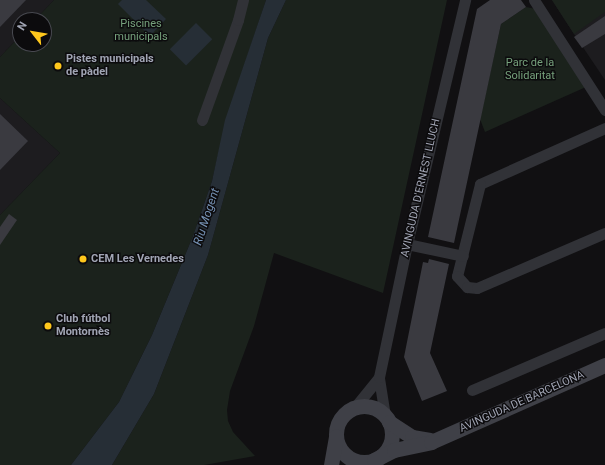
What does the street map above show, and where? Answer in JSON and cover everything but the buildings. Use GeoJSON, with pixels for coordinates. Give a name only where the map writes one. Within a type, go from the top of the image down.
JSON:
{"type":"FeatureCollection","features":[{"type":"Feature","properties":{"kind":"street"},"geometry":{"type":"LineString","coordinates":[[202,120],[238,20],[243,0]]}},
{"type":"Feature","properties":{"kind":"street","name":"AVINGUDA D'ERNEST LLUCH"},"geometry":{"type":"LineString","coordinates":[[379,377],[407,244],[465,0]]}},
{"type":"Feature","properties":{"kind":"street"},"geometry":{"type":"LineString","coordinates":[[534,0],[605,110]]}},
{"type":"Feature","properties":{"kind":"street"},"geometry":{"type":"LineString","coordinates":[[605,128],[480,184],[457,276],[467,287],[477,288],[605,233]]}},
{"type":"Feature","properties":{"kind":"street"},"geometry":{"type":"LineString","coordinates":[[407,244],[463,256]]}},
{"type":"Feature","properties":{"kind":"street"},"geometry":{"type":"LineString","coordinates":[[472,390],[605,333]]}},
{"type":"Feature","properties":{"kind":"street","name":"AVINGUDA DE BARCELONA"},"geometry":{"type":"LineString","coordinates":[[362,462],[394,450],[419,446],[605,365]]}},
{"type":"Feature","properties":{"kind":"street"},"geometry":{"type":"LineString","coordinates":[[331,465],[339,422],[345,413],[356,407],[379,377]]}},
{"type":"Feature","properties":{"kind":"street"},"geometry":{"type":"LineString","coordinates":[[336,436],[342,450],[348,456],[362,462],[386,450],[390,443],[379,377]]}},
{"type":"Feature","properties":{"kind":"street"},"geometry":{"type":"LineString","coordinates":[[356,407],[370,406],[412,437],[426,440],[439,438]]}},
{"type":"Feature","properties":{"kind":"shaded area"},"geometry":{"type":"Polygon","coordinates":[[[0,0],[54,0],[43,12],[12,12],[12,44],[0,57],[0,0]]]}},
{"type":"Feature","properties":{"kind":"shaded area"},"geometry":{"type":"Polygon","coordinates":[[[552,0],[605,0],[605,80],[574,34],[552,0]]]}},
{"type":"Feature","properties":{"kind":"shaded area"},"geometry":{"type":"Polygon","coordinates":[[[0,98],[60,153],[0,215],[0,98]]]}},
{"type":"Feature","properties":{"kind":"green space","name":"CEM Les Vernedes"},"geometry":{"type":"Polygon","coordinates":[[[54,0],[266,0],[226,120],[212,181],[193,236],[152,335],[119,402],[71,465],[0,465],[0,215],[60,153],[0,98],[0,57],[12,44],[12,52],[52,52],[52,12],[43,12],[54,0]]]}},
{"type":"Feature","properties":{"kind":"green space"},"geometry":{"type":"Polygon","coordinates":[[[286,0],[447,0],[383,293],[274,253],[254,326],[230,391],[227,410],[228,421],[233,432],[255,456],[204,465],[112,465],[154,394],[208,255],[268,38],[286,0]]]}},
{"type":"Feature","properties":{"kind":"green space"},"geometry":{"type":"Polygon","coordinates":[[[552,0],[605,0],[605,12],[574,34],[552,0]]]}},
{"type":"Feature","properties":{"kind":"green space","name":"Parc de la Solidaritat"},"geometry":{"type":"Polygon","coordinates":[[[526,7],[536,9],[586,87],[485,132],[480,119],[501,24],[526,7]]]}},
{"type":"Feature","properties":{"kind":"water"},"geometry":{"type":"Polygon","coordinates":[[[122,0],[146,0],[166,19],[150,36],[118,4],[122,0]]]}},
{"type":"Feature","properties":{"kind":"water","name":"Riu Mogent"},"geometry":{"type":"Polygon","coordinates":[[[266,0],[286,0],[268,38],[208,255],[154,394],[112,465],[71,465],[119,402],[152,335],[193,236],[212,181],[225,120],[266,0]]]}},
{"type":"Feature","properties":{"kind":"water"},"geometry":{"type":"Polygon","coordinates":[[[196,23],[212,39],[186,65],[170,49],[196,23]]]}},
{"type":"Feature","properties":{"kind":"place","name":"Pistes municipals de pàdel"},"geometry":{"type":"Point","coordinates":[58,66]}},
{"type":"Feature","properties":{"kind":"place","name":"CEM Les Vernedes"},"geometry":{"type":"Point","coordinates":[83,259]}},
{"type":"Feature","properties":{"kind":"place","name":"Club fútbol Montornès"},"geometry":{"type":"Point","coordinates":[48,326]}},
{"type":"Feature","properties":{"kind":"park label","name":"Piscines municipals"},"geometry":{"type":"Point","coordinates":[141,31]}}]}
